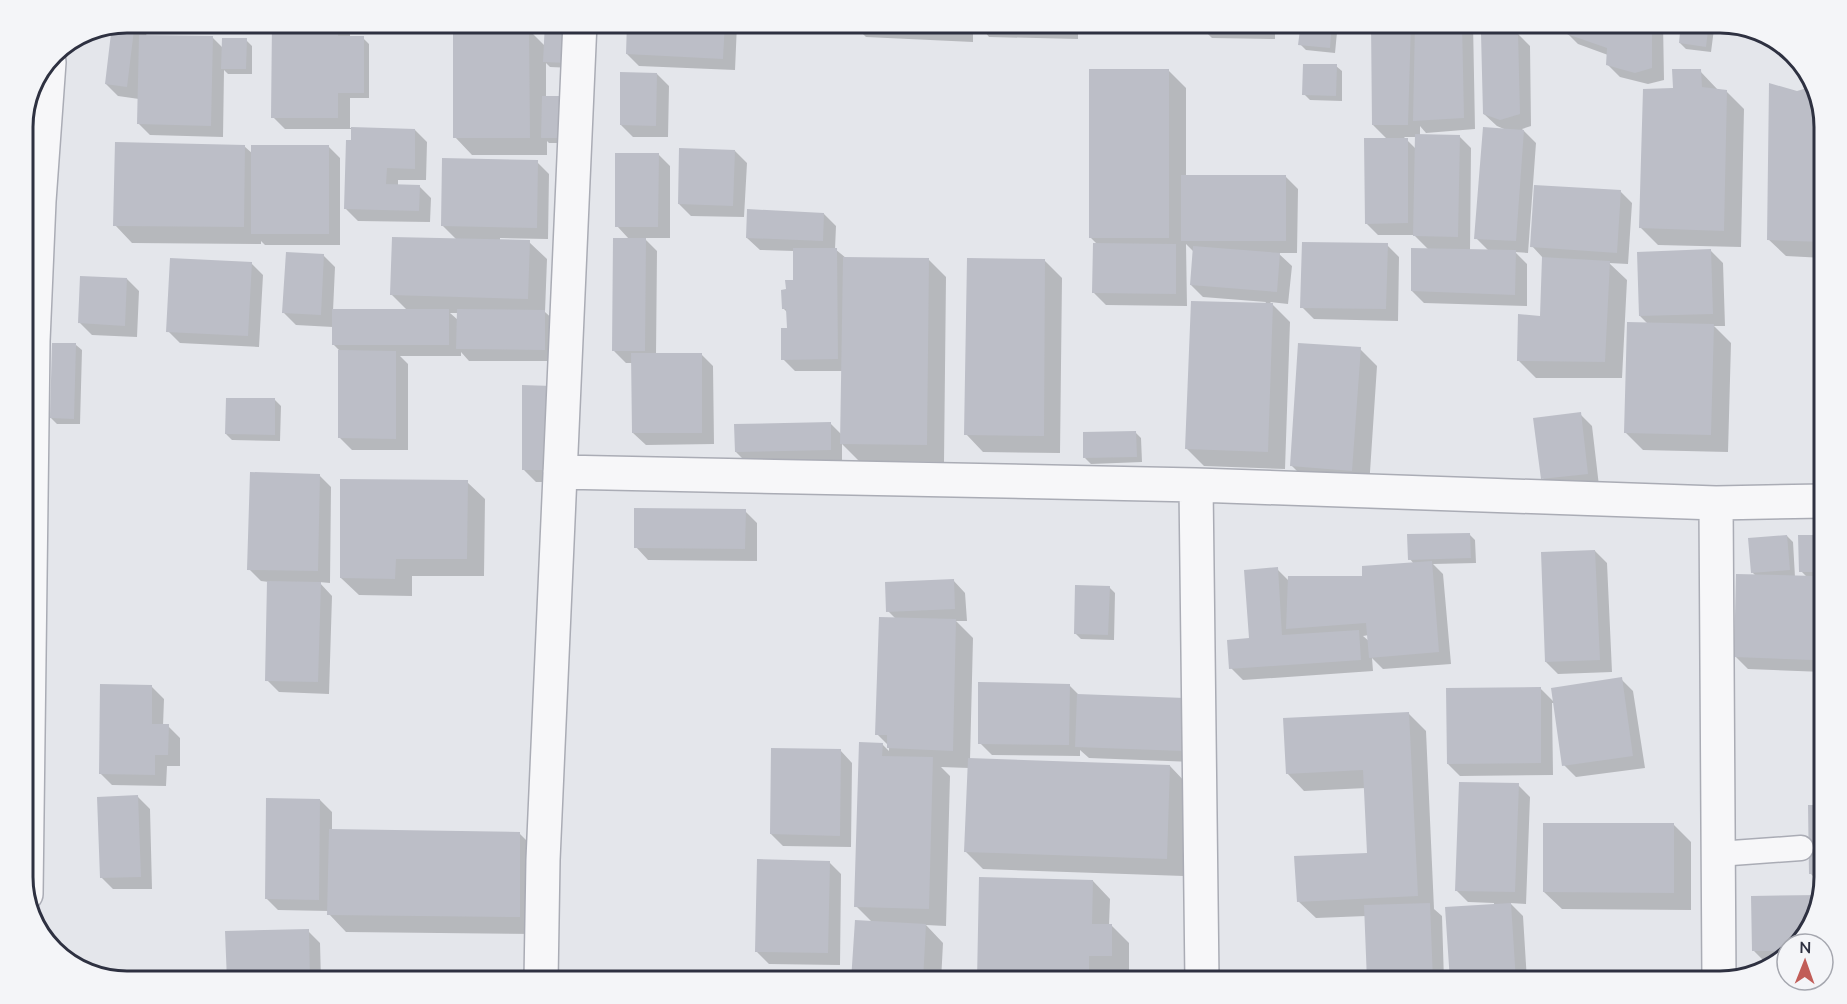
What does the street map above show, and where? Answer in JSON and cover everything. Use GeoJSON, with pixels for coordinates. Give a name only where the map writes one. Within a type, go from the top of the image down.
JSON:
{"type":"FeatureCollection","features":[{"type":"Feature","properties":{"kind":"street"},"geometry":{"type":"LineString","coordinates":[[541,971],[543,860],[580,33]]}},
{"type":"Feature","properties":{"kind":"street"},"geometry":{"type":"LineString","coordinates":[[33,341],[39,201],[48,77]]}},
{"type":"Feature","properties":{"kind":"street"},"geometry":{"type":"LineString","coordinates":[[560,472],[1196,485],[1716,503],[1814,501]]}},
{"type":"Feature","properties":{"kind":"street"},"geometry":{"type":"LineString","coordinates":[[1196,485],[1202,971]]}},
{"type":"Feature","properties":{"kind":"street"},"geometry":{"type":"LineString","coordinates":[[1716,503],[1719,971]]}},
{"type":"Feature","properties":{"kind":"lane"},"geometry":{"type":"LineString","coordinates":[[1718,854],[1801,848]]}},
{"type":"Feature","properties":{"kind":"building"},"geometry":{"type":"Polygon","coordinates":[[[134,33],[127,87],[105,84],[111,35],[134,33]]]}},
{"type":"Feature","properties":{"kind":"building"},"geometry":{"type":"Polygon","coordinates":[[[272,33],[338,33],[338,36],[364,36],[364,93],[338,93],[338,118],[271,118],[272,33]]]}},
{"type":"Feature","properties":{"kind":"building"},"geometry":{"type":"Polygon","coordinates":[[[453,33],[529,33],[530,138],[453,138],[453,33]]]}},
{"type":"Feature","properties":{"kind":"building"},"geometry":{"type":"Polygon","coordinates":[[[544,33],[569,33],[568,63],[543,62],[544,33]]]}},
{"type":"Feature","properties":{"kind":"building"},"geometry":{"type":"Polygon","coordinates":[[[627,33],[724,33],[723,59],[626,54],[627,33]]]}},
{"type":"Feature","properties":{"kind":"building"},"geometry":{"type":"Polygon","coordinates":[[[1300,33],[1331,33],[1330,48],[1298,45],[1300,33]]]}},
{"type":"Feature","properties":{"kind":"building"},"geometry":{"type":"Polygon","coordinates":[[[1371,33],[1411,33],[1408,125],[1372,125],[1371,33]]]}},
{"type":"Feature","properties":{"kind":"building"},"geometry":{"type":"Polygon","coordinates":[[[1415,33],[1462,33],[1464,118],[1413,121],[1415,33]]]}},
{"type":"Feature","properties":{"kind":"building"},"geometry":{"type":"Polygon","coordinates":[[[1481,33],[1518,33],[1520,114],[1500,120],[1483,114],[1481,33]]]}},
{"type":"Feature","properties":{"kind":"building"},"geometry":{"type":"Polygon","coordinates":[[[1564,33],[1652,33],[1652,68],[1635,73],[1606,65],[1607,48],[1564,33]]]}},
{"type":"Feature","properties":{"kind":"building"},"geometry":{"type":"Polygon","coordinates":[[[1680,33],[1708,33],[1706,47],[1679,43],[1680,33]]]}},
{"type":"Feature","properties":{"kind":"building"},"geometry":{"type":"Polygon","coordinates":[[[139,35],[213,36],[211,126],[137,124],[139,35]]]}},
{"type":"Feature","properties":{"kind":"building"},"geometry":{"type":"Polygon","coordinates":[[[222,38],[247,38],[246,69],[221,69],[222,38]]]}},
{"type":"Feature","properties":{"kind":"building"},"geometry":{"type":"Polygon","coordinates":[[[1303,64],[1337,64],[1336,96],[1302,95],[1303,64]]]}},
{"type":"Feature","properties":{"kind":"building"},"geometry":{"type":"Polygon","coordinates":[[[1089,69],[1169,69],[1169,238],[1089,238],[1089,69]]]}},
{"type":"Feature","properties":{"kind":"building"},"geometry":{"type":"Polygon","coordinates":[[[1672,69],[1701,69],[1702,87],[1727,90],[1724,231],[1639,228],[1643,89],[1673,88],[1672,69]]]}},
{"type":"Feature","properties":{"kind":"building"},"geometry":{"type":"Polygon","coordinates":[[[620,72],[657,73],[656,126],[620,125],[620,72]]]}},
{"type":"Feature","properties":{"kind":"building"},"geometry":{"type":"Polygon","coordinates":[[[1769,83],[1797,91],[1805,89],[1809,97],[1814,121],[1814,242],[1767,240],[1769,83]]]}},
{"type":"Feature","properties":{"kind":"building"},"geometry":{"type":"Polygon","coordinates":[[[542,96],[566,96],[565,138],[541,138],[542,96]]]}},
{"type":"Feature","properties":{"kind":"building"},"geometry":{"type":"Polygon","coordinates":[[[351,127],[415,129],[415,169],[387,168],[386,184],[420,185],[419,211],[344,209],[346,140],[351,140],[351,127]]]}},
{"type":"Feature","properties":{"kind":"building"},"geometry":{"type":"Polygon","coordinates":[[[1483,127],[1524,130],[1516,241],[1474,239],[1483,127]]]}},
{"type":"Feature","properties":{"kind":"building"},"geometry":{"type":"Polygon","coordinates":[[[1415,134],[1460,135],[1458,237],[1413,236],[1415,134]]]}},
{"type":"Feature","properties":{"kind":"building"},"geometry":{"type":"Polygon","coordinates":[[[1364,138],[1408,138],[1408,223],[1365,224],[1364,138]]]}},
{"type":"Feature","properties":{"kind":"building"},"geometry":{"type":"Polygon","coordinates":[[[115,142],[245,145],[244,227],[113,226],[115,142]]]}},
{"type":"Feature","properties":{"kind":"building"},"geometry":{"type":"Polygon","coordinates":[[[251,145],[329,145],[329,234],[251,234],[251,145]]]}},
{"type":"Feature","properties":{"kind":"building"},"geometry":{"type":"Polygon","coordinates":[[[679,148],[735,150],[733,206],[678,204],[679,148]]]}},
{"type":"Feature","properties":{"kind":"building"},"geometry":{"type":"Polygon","coordinates":[[[615,153],[659,153],[658,227],[615,227],[615,153]]]}},
{"type":"Feature","properties":{"kind":"building"},"geometry":{"type":"Polygon","coordinates":[[[442,158],[538,160],[537,228],[441,226],[442,158]]]}},
{"type":"Feature","properties":{"kind":"building"},"geometry":{"type":"Polygon","coordinates":[[[1181,175],[1286,175],[1286,241],[1181,241],[1181,175]]]}},
{"type":"Feature","properties":{"kind":"building"},"geometry":{"type":"Polygon","coordinates":[[[1534,185],[1621,190],[1617,253],[1530,247],[1534,185]]]}},
{"type":"Feature","properties":{"kind":"building"},"geometry":{"type":"Polygon","coordinates":[[[747,209],[824,213],[823,241],[746,238],[747,209]]]}},
{"type":"Feature","properties":{"kind":"building"},"geometry":{"type":"Polygon","coordinates":[[[392,237],[530,240],[528,299],[390,295],[392,237]]]}},
{"type":"Feature","properties":{"kind":"building"},"geometry":{"type":"Polygon","coordinates":[[[613,238],[646,238],[645,351],[612,351],[613,238]]]}},
{"type":"Feature","properties":{"kind":"building"},"geometry":{"type":"Polygon","coordinates":[[[1302,242],[1388,243],[1386,309],[1300,308],[1302,242]]]}},
{"type":"Feature","properties":{"kind":"building"},"geometry":{"type":"Polygon","coordinates":[[[1093,243],[1176,244],[1176,294],[1092,293],[1093,243]]]}},
{"type":"Feature","properties":{"kind":"building"},"geometry":{"type":"Polygon","coordinates":[[[1193,246],[1280,253],[1277,292],[1190,285],[1193,246]]]}},
{"type":"Feature","properties":{"kind":"building"},"geometry":{"type":"Polygon","coordinates":[[[793,248],[837,248],[838,359],[781,360],[781,328],[787,328],[786,309],[782,309],[781,290],[786,289],[785,280],[793,280],[793,248]]]}},
{"type":"Feature","properties":{"kind":"building"},"geometry":{"type":"Polygon","coordinates":[[[1411,248],[1516,250],[1515,295],[1411,291],[1411,248]]]}},
{"type":"Feature","properties":{"kind":"building"},"geometry":{"type":"Polygon","coordinates":[[[1711,249],[1713,314],[1639,316],[1637,252],[1711,249]]]}},
{"type":"Feature","properties":{"kind":"building"},"geometry":{"type":"Polygon","coordinates":[[[286,252],[324,254],[321,315],[282,313],[286,252]]]}},
{"type":"Feature","properties":{"kind":"building"},"geometry":{"type":"Polygon","coordinates":[[[843,257],[929,258],[927,445],[840,444],[843,257]]]}},
{"type":"Feature","properties":{"kind":"building"},"geometry":{"type":"Polygon","coordinates":[[[1542,257],[1610,261],[1605,362],[1517,361],[1518,314],[1540,316],[1542,257]]]}},
{"type":"Feature","properties":{"kind":"building"},"geometry":{"type":"Polygon","coordinates":[[[170,258],[252,262],[248,336],[166,332],[170,258]]]}},
{"type":"Feature","properties":{"kind":"building"},"geometry":{"type":"Polygon","coordinates":[[[967,258],[1045,259],[1044,436],[964,435],[967,258]]]}},
{"type":"Feature","properties":{"kind":"building"},"geometry":{"type":"Polygon","coordinates":[[[80,276],[127,278],[125,326],[78,323],[80,276]]]}},
{"type":"Feature","properties":{"kind":"building"},"geometry":{"type":"Polygon","coordinates":[[[1191,301],[1273,303],[1268,452],[1185,449],[1191,301]]]}},
{"type":"Feature","properties":{"kind":"building"},"geometry":{"type":"Polygon","coordinates":[[[332,309],[449,309],[449,345],[332,345],[332,309]]]}},
{"type":"Feature","properties":{"kind":"building"},"geometry":{"type":"Polygon","coordinates":[[[457,309],[545,310],[545,350],[456,349],[457,309]]]}},
{"type":"Feature","properties":{"kind":"building"},"geometry":{"type":"Polygon","coordinates":[[[1627,322],[1714,324],[1711,435],[1624,433],[1627,322]]]}},
{"type":"Feature","properties":{"kind":"building"},"geometry":{"type":"Polygon","coordinates":[[[52,343],[76,343],[74,419],[50,418],[52,343]]]}},
{"type":"Feature","properties":{"kind":"building"},"geometry":{"type":"Polygon","coordinates":[[[1298,343],[1361,347],[1352,471],[1290,466],[1298,343]]]}},
{"type":"Feature","properties":{"kind":"building"},"geometry":{"type":"Polygon","coordinates":[[[338,350],[396,351],[396,439],[338,438],[338,350]]]}},
{"type":"Feature","properties":{"kind":"building"},"geometry":{"type":"Polygon","coordinates":[[[631,353],[702,353],[702,433],[632,433],[631,353]]]}},
{"type":"Feature","properties":{"kind":"building"},"geometry":{"type":"Polygon","coordinates":[[[522,385],[552,386],[552,470],[522,470],[522,385]]]}},
{"type":"Feature","properties":{"kind":"building"},"geometry":{"type":"Polygon","coordinates":[[[226,398],[275,398],[275,435],[225,434],[226,398]]]}},
{"type":"Feature","properties":{"kind":"building"},"geometry":{"type":"Polygon","coordinates":[[[1581,412],[1588,474],[1541,479],[1533,418],[1581,412]]]}},
{"type":"Feature","properties":{"kind":"building"},"geometry":{"type":"Polygon","coordinates":[[[831,422],[831,450],[735,452],[734,424],[831,422]]]}},
{"type":"Feature","properties":{"kind":"building"},"geometry":{"type":"Polygon","coordinates":[[[1136,431],[1137,457],[1083,458],[1083,432],[1136,431]]]}},
{"type":"Feature","properties":{"kind":"building"},"geometry":{"type":"Polygon","coordinates":[[[250,472],[320,474],[318,571],[247,570],[250,472]]]}},
{"type":"Feature","properties":{"kind":"building"},"geometry":{"type":"Polygon","coordinates":[[[340,479],[468,480],[467,559],[396,559],[395,579],[340,578],[340,479]]]}},
{"type":"Feature","properties":{"kind":"building"},"geometry":{"type":"Polygon","coordinates":[[[634,508],[746,509],[745,549],[634,548],[634,508]]]}},
{"type":"Feature","properties":{"kind":"building"},"geometry":{"type":"Polygon","coordinates":[[[1470,533],[1471,558],[1408,560],[1407,534],[1470,533]]]}},
{"type":"Feature","properties":{"kind":"building"},"geometry":{"type":"Polygon","coordinates":[[[1787,535],[1790,570],[1751,573],[1748,538],[1787,535]]]}},
{"type":"Feature","properties":{"kind":"building"},"geometry":{"type":"Polygon","coordinates":[[[1798,535],[1814,535],[1814,572],[1799,572],[1798,535]]]}},
{"type":"Feature","properties":{"kind":"building"},"geometry":{"type":"Polygon","coordinates":[[[1595,550],[1600,660],[1545,662],[1541,552],[1595,550]]]}},
{"type":"Feature","properties":{"kind":"building"},"geometry":{"type":"Polygon","coordinates":[[[1432,561],[1439,652],[1369,658],[1366,623],[1286,629],[1288,576],[1362,576],[1362,566],[1432,561]]]}},
{"type":"Feature","properties":{"kind":"building"},"geometry":{"type":"Polygon","coordinates":[[[1278,567],[1282,635],[1359,630],[1361,660],[1229,669],[1227,640],[1249,638],[1244,570],[1278,567]]]}},
{"type":"Feature","properties":{"kind":"building"},"geometry":{"type":"Polygon","coordinates":[[[1736,574],[1814,576],[1813,660],[1734,657],[1736,574]]]}},
{"type":"Feature","properties":{"kind":"building"},"geometry":{"type":"Polygon","coordinates":[[[954,579],[955,609],[886,612],[885,582],[954,579]]]}},
{"type":"Feature","properties":{"kind":"building"},"geometry":{"type":"Polygon","coordinates":[[[267,581],[321,582],[318,682],[265,681],[267,581]]]}},
{"type":"Feature","properties":{"kind":"building"},"geometry":{"type":"Polygon","coordinates":[[[1075,585],[1110,586],[1108,635],[1074,634],[1075,585]]]}},
{"type":"Feature","properties":{"kind":"building"},"geometry":{"type":"Polygon","coordinates":[[[879,617],[956,619],[953,751],[887,748],[887,735],[875,735],[879,617]]]}},
{"type":"Feature","properties":{"kind":"building"},"geometry":{"type":"Polygon","coordinates":[[[1622,677],[1633,756],[1562,766],[1551,688],[1622,677]]]}},
{"type":"Feature","properties":{"kind":"building"},"geometry":{"type":"Polygon","coordinates":[[[978,682],[1070,684],[1069,745],[978,744],[978,682]]]}},
{"type":"Feature","properties":{"kind":"building"},"geometry":{"type":"Polygon","coordinates":[[[100,684],[152,685],[152,724],[169,724],[168,755],[155,755],[155,775],[99,774],[100,684]]]}},
{"type":"Feature","properties":{"kind":"building"},"geometry":{"type":"Polygon","coordinates":[[[1541,687],[1541,763],[1447,764],[1446,688],[1541,687]]]}},
{"type":"Feature","properties":{"kind":"building"},"geometry":{"type":"Polygon","coordinates":[[[1077,694],[1185,698],[1183,751],[1075,747],[1077,694]]]}},
{"type":"Feature","properties":{"kind":"building"},"geometry":{"type":"Polygon","coordinates":[[[1409,712],[1418,896],[1297,902],[1294,856],[1367,853],[1363,770],[1286,774],[1283,718],[1409,712]]]}},
{"type":"Feature","properties":{"kind":"building"},"geometry":{"type":"Polygon","coordinates":[[[859,742],[883,743],[882,756],[933,757],[929,909],[854,907],[859,742]]]}},
{"type":"Feature","properties":{"kind":"building"},"geometry":{"type":"Polygon","coordinates":[[[771,748],[841,749],[840,836],[770,834],[771,748]]]}},
{"type":"Feature","properties":{"kind":"building"},"geometry":{"type":"Polygon","coordinates":[[[968,758],[1170,765],[1167,859],[964,852],[968,758]]]}},
{"type":"Feature","properties":{"kind":"building"},"geometry":{"type":"Polygon","coordinates":[[[1459,782],[1519,783],[1515,892],[1455,891],[1459,782]]]}},
{"type":"Feature","properties":{"kind":"building"},"geometry":{"type":"Polygon","coordinates":[[[138,795],[141,877],[100,878],[97,797],[138,795]]]}},
{"type":"Feature","properties":{"kind":"building"},"geometry":{"type":"Polygon","coordinates":[[[266,798],[320,799],[319,900],[265,899],[266,798]]]}},
{"type":"Feature","properties":{"kind":"building"},"geometry":{"type":"Polygon","coordinates":[[[1808,805],[1814,805],[1814,874],[1809,874],[1808,805]]]}},
{"type":"Feature","properties":{"kind":"building"},"geometry":{"type":"Polygon","coordinates":[[[1543,823],[1674,823],[1674,893],[1543,892],[1543,823]]]}},
{"type":"Feature","properties":{"kind":"building"},"geometry":{"type":"Polygon","coordinates":[[[329,829],[520,832],[520,917],[327,915],[329,829]]]}},
{"type":"Feature","properties":{"kind":"building"},"geometry":{"type":"Polygon","coordinates":[[[757,859],[830,861],[828,953],[755,952],[757,859]]]}},
{"type":"Feature","properties":{"kind":"building"},"geometry":{"type":"Polygon","coordinates":[[[979,877],[1093,880],[1092,924],[1112,924],[1112,956],[1089,956],[1089,971],[977,971],[979,877]]]}},
{"type":"Feature","properties":{"kind":"building"},"geometry":{"type":"Polygon","coordinates":[[[1812,895],[1804,919],[1796,932],[1775,932],[1775,951],[1752,951],[1751,896],[1812,895]]]}},
{"type":"Feature","properties":{"kind":"building"},"geometry":{"type":"Polygon","coordinates":[[[1430,903],[1433,971],[1367,971],[1364,905],[1430,903]]]}},
{"type":"Feature","properties":{"kind":"building"},"geometry":{"type":"Polygon","coordinates":[[[1511,903],[1515,971],[1449,971],[1445,907],[1511,903]]]}},
{"type":"Feature","properties":{"kind":"building"},"geometry":{"type":"Polygon","coordinates":[[[855,920],[926,924],[924,971],[852,971],[855,920]]]}},
{"type":"Feature","properties":{"kind":"building"},"geometry":{"type":"Polygon","coordinates":[[[309,929],[310,971],[227,971],[225,931],[309,929]]]}}]}
